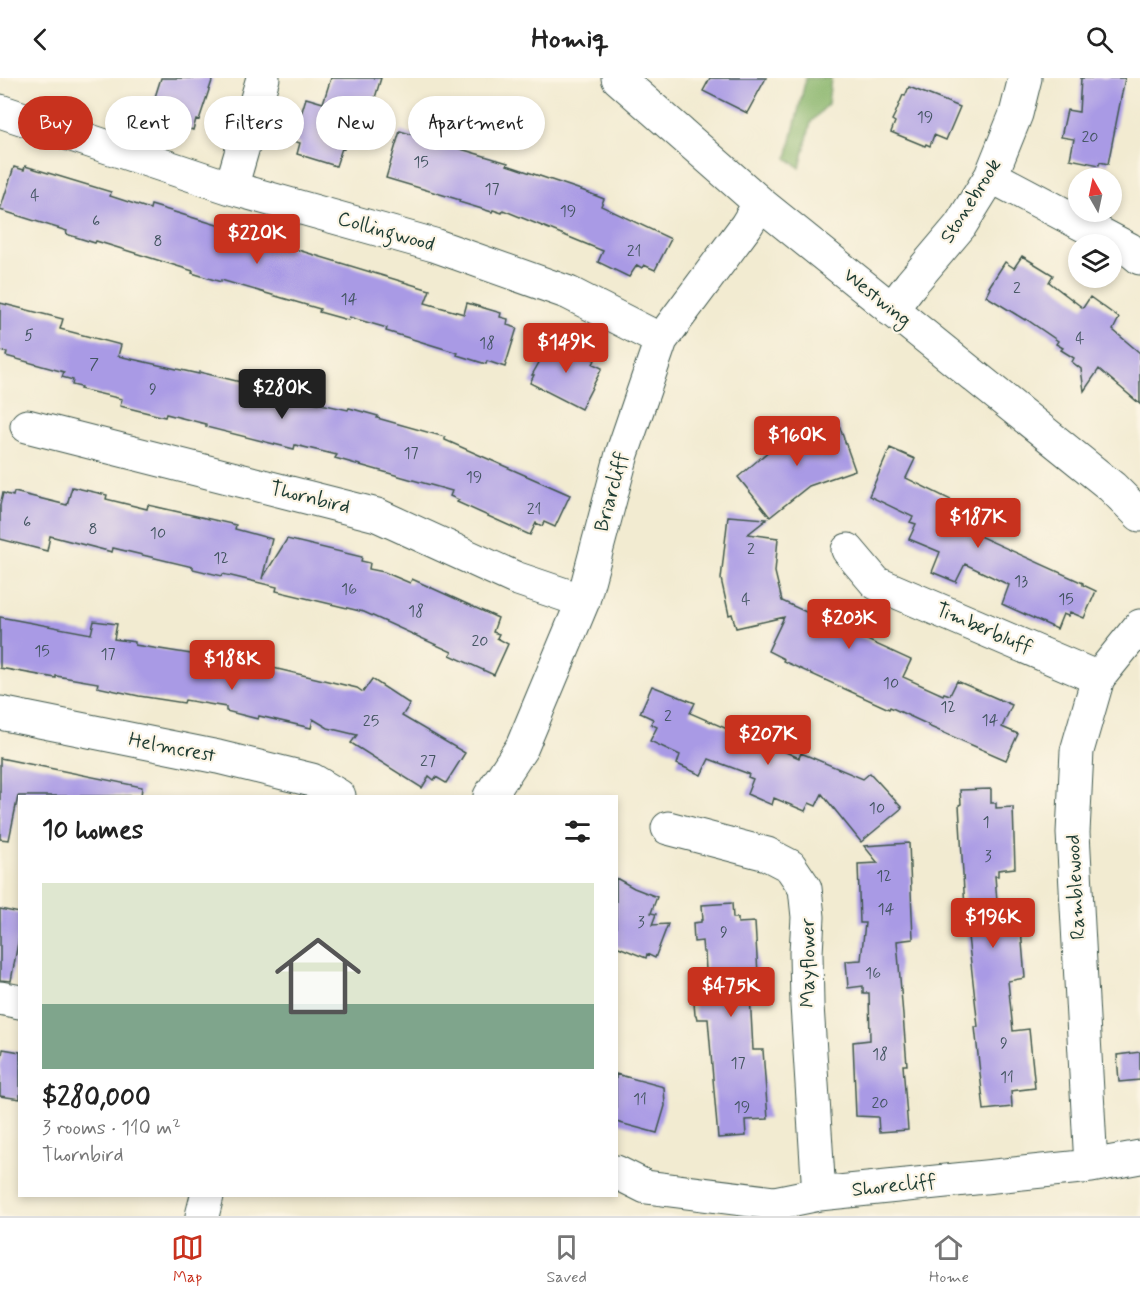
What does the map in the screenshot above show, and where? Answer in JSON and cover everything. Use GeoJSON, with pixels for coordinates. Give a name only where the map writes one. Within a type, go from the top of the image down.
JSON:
{"type":"FeatureCollection","features":[{"type":"Feature","properties":{"kind":"street"},"geometry":{"type":"LineString","coordinates":[[231,188],[263,78]]}},
{"type":"Feature","properties":{"kind":"street","name":"Westwing"},"geometry":{"type":"LineString","coordinates":[[618,78],[760,203],[1112,487],[1140,514]]}},
{"type":"Feature","properties":{"kind":"street","name":"Stonebrook"},"geometry":{"type":"LineString","coordinates":[[891,310],[960,226],[990,176],[1012,124],[1025,78]]}},
{"type":"Feature","properties":{"kind":"street","name":"Collingwood"},"geometry":{"type":"LineString","coordinates":[[0,111],[231,188],[445,249],[569,293],[661,340]]}},
{"type":"Feature","properties":{"kind":"street"},"geometry":{"type":"LineString","coordinates":[[990,176],[1129,249],[1140,258]]}},
{"type":"Feature","properties":{"kind":"street","name":"Briarcliff"},"geometry":{"type":"LineString","coordinates":[[491,795],[522,747],[583,601],[622,454],[661,340],[746,226],[760,203]]}},
{"type":"Feature","properties":{"kind":"street","name":"Thornbird"},"geometry":{"type":"LineString","coordinates":[[27,426],[377,515],[515,578],[583,601]]}},
{"type":"Feature","properties":{"kind":"street","name":"Timberbluff"},"geometry":{"type":"LineString","coordinates":[[848,550],[876,583],[1098,678]]}},
{"type":"Feature","properties":{"kind":"street","name":"Ramblewood"},"geometry":{"type":"LineString","coordinates":[[1091,1166],[1073,833],[1077,751],[1098,678],[1140,627]]}},
{"type":"Feature","properties":{"kind":"street","name":"Helmcrest"},"geometry":{"type":"LineString","coordinates":[[0,713],[218,757],[312,780],[337,795]]}},
{"type":"Feature","properties":{"kind":"street","name":"Mayflower"},"geometry":{"type":"LineString","coordinates":[[668,828],[766,854],[790,866],[805,888],[808,917],[807,1005],[819,1194]]}},
{"type":"Feature","properties":{"kind":"street"},"geometry":{"type":"LineString","coordinates":[[0,998],[18,1002]]}},
{"type":"Feature","properties":{"kind":"street","name":"Shorecliff"},"geometry":{"type":"LineString","coordinates":[[618,1173],[646,1187],[775,1203],[819,1194],[1091,1166],[1140,1157]]}},
{"type":"Feature","properties":{"kind":"street"},"geometry":{"type":"LineString","coordinates":[[202,1216],[207,1197]]}},
{"type":"Feature","properties":{"kind":"green space"},"geometry":{"type":"Polygon","coordinates":[[[806,78],[831,78],[828,104],[811,122],[800,168],[787,158],[806,78]]]}},
{"type":"Feature","properties":{"kind":"building"},"geometry":{"type":"Polygon","coordinates":[[[161,78],[213,78],[207,96],[204,96],[204,105],[199,120],[196,119],[193,130],[192,96],[155,96],[161,78]]]}},
{"type":"Feature","properties":{"kind":"building"},"geometry":{"type":"Polygon","coordinates":[[[331,78],[381,78],[376,96],[325,96],[331,78]]]}},
{"type":"Feature","properties":{"kind":"building"},"geometry":{"type":"Polygon","coordinates":[[[710,78],[766,78],[747,113],[703,91],[710,78]]]}},
{"type":"Feature","properties":{"kind":"building"},"geometry":{"type":"Polygon","coordinates":[[[1081,78],[1125,78],[1108,164],[1100,162],[1099,165],[1070,159],[1074,139],[1061,137],[1067,110],[1079,112],[1081,78]]]}},
{"type":"Feature","properties":{"kind":"building"},"geometry":{"type":"Polygon","coordinates":[[[909,87],[960,107],[946,140],[934,135],[930,146],[926,144],[925,146],[891,132],[895,122],[892,120],[909,87]]]}},
{"type":"Feature","properties":{"kind":"building"},"geometry":{"type":"Polygon","coordinates":[[[306,98],[316,101],[316,150],[341,150],[336,166],[297,154],[298,150],[304,150],[306,98]]]}},
{"type":"Feature","properties":{"kind":"building"},"geometry":{"type":"Polygon","coordinates":[[[400,131],[408,133],[408,150],[464,150],[508,163],[507,165],[604,199],[601,206],[671,239],[655,270],[644,265],[642,268],[637,265],[629,277],[598,262],[603,251],[503,210],[502,213],[493,210],[492,212],[386,178],[400,131]]]}},
{"type":"Feature","properties":{"kind":"building"},"geometry":{"type":"Polygon","coordinates":[[[25,166],[111,192],[110,196],[150,209],[151,205],[237,231],[235,236],[276,247],[278,244],[430,290],[425,303],[464,314],[467,303],[501,313],[500,317],[508,319],[507,325],[517,328],[505,367],[457,355],[458,353],[386,331],[387,328],[349,317],[348,320],[319,312],[320,309],[221,280],[221,282],[192,273],[193,271],[66,234],[67,231],[0,210],[14,167],[24,170],[25,166]]]}},
{"type":"Feature","properties":{"kind":"building"},"geometry":{"type":"Polygon","coordinates":[[[1022,256],[1053,275],[1049,282],[1083,308],[1090,297],[1119,318],[1113,330],[1140,353],[1140,404],[1099,369],[1084,391],[1081,369],[1072,362],[1074,358],[1056,344],[1058,341],[986,296],[1005,262],[1014,268],[1022,256]]]}},
{"type":"Feature","properties":{"kind":"building"},"geometry":{"type":"Polygon","coordinates":[[[0,303],[63,319],[60,329],[121,345],[118,356],[245,383],[244,387],[348,410],[349,408],[445,437],[445,440],[570,495],[555,527],[544,522],[542,526],[536,523],[530,535],[457,502],[459,500],[450,496],[452,491],[335,458],[337,455],[295,445],[294,449],[206,427],[206,424],[166,414],[165,417],[120,406],[122,399],[80,389],[81,387],[72,385],[73,380],[62,377],[64,372],[6,356],[7,352],[0,351],[0,303]]]}},
{"type":"Feature","properties":{"kind":"building"},"geometry":{"type":"Polygon","coordinates":[[[553,338],[595,360],[593,364],[602,368],[581,409],[530,383],[534,375],[532,375],[553,338]]]}},
{"type":"Feature","properties":{"kind":"building"},"geometry":{"type":"Polygon","coordinates":[[[838,422],[855,470],[809,486],[770,517],[738,477],[783,439],[838,422]]]}},
{"type":"Feature","properties":{"kind":"building"},"geometry":{"type":"Polygon","coordinates":[[[890,448],[915,459],[906,478],[955,502],[946,521],[1096,591],[1084,618],[1070,612],[1068,616],[1063,614],[1057,629],[1002,604],[1009,585],[965,564],[956,582],[932,572],[940,552],[909,539],[916,524],[910,522],[913,517],[869,496],[890,448]]]}},
{"type":"Feature","properties":{"kind":"building"},"geometry":{"type":"Polygon","coordinates":[[[72,487],[107,495],[106,499],[147,509],[148,505],[236,525],[235,529],[272,539],[262,579],[287,539],[362,557],[361,561],[370,563],[369,569],[384,572],[410,583],[412,579],[498,618],[493,632],[499,634],[497,638],[508,644],[494,675],[450,655],[452,652],[364,612],[276,591],[277,587],[223,574],[222,576],[113,548],[112,552],[50,536],[47,551],[0,539],[0,505],[3,493],[13,496],[14,492],[67,505],[72,487]]]}},
{"type":"Feature","properties":{"kind":"building"},"geometry":{"type":"Polygon","coordinates":[[[728,516],[767,519],[748,534],[778,538],[775,572],[782,601],[911,660],[903,677],[943,695],[944,693],[950,695],[957,681],[1012,705],[1002,727],[1018,734],[1006,760],[783,661],[784,659],[768,651],[784,617],[736,628],[732,614],[729,615],[721,579],[728,516]]]}},
{"type":"Feature","properties":{"kind":"building"},"geometry":{"type":"Polygon","coordinates":[[[0,617],[91,634],[94,621],[117,624],[114,639],[135,642],[135,645],[234,661],[235,659],[357,688],[363,692],[372,679],[410,704],[402,716],[465,753],[446,783],[429,776],[422,788],[351,743],[357,735],[328,728],[313,719],[311,728],[259,716],[258,719],[226,711],[226,707],[185,700],[184,703],[139,696],[97,687],[98,683],[0,668],[0,617]]]}},
{"type":"Feature","properties":{"kind":"building"},"geometry":{"type":"Polygon","coordinates":[[[652,686],[695,703],[690,713],[762,744],[763,742],[799,758],[801,753],[863,779],[870,773],[902,808],[861,842],[822,794],[816,806],[809,803],[805,811],[774,798],[772,805],[747,794],[753,779],[748,777],[749,774],[709,759],[701,775],[677,764],[680,755],[650,741],[657,727],[651,724],[653,719],[640,713],[652,686]]]}},
{"type":"Feature","properties":{"kind":"building"},"geometry":{"type":"Polygon","coordinates":[[[0,758],[142,787],[141,795],[18,795],[9,840],[0,839],[0,758]]]}},
{"type":"Feature","properties":{"kind":"building"},"geometry":{"type":"Polygon","coordinates":[[[991,789],[991,803],[996,803],[996,808],[1013,807],[1015,868],[998,870],[998,876],[995,876],[998,914],[1003,914],[1003,919],[1020,918],[1025,978],[1008,981],[1013,1031],[1029,1029],[1035,1088],[1011,1091],[1012,1107],[984,1110],[975,1027],[978,1027],[965,909],[959,805],[961,804],[960,790],[991,789]]]}},
{"type":"Feature","properties":{"kind":"building"},"geometry":{"type":"Polygon","coordinates":[[[909,843],[913,939],[897,941],[907,1065],[903,1065],[908,1130],[879,1132],[878,1117],[856,1116],[853,1042],[870,1040],[869,993],[863,993],[863,986],[848,988],[846,961],[861,960],[865,923],[860,923],[858,864],[878,863],[864,846],[909,843]]]}},
{"type":"Feature","properties":{"kind":"building"},"geometry":{"type":"Polygon","coordinates":[[[618,879],[657,897],[651,913],[656,914],[652,925],[668,924],[655,958],[647,954],[646,958],[618,947],[618,879]]]}},
{"type":"Feature","properties":{"kind":"building"},"geometry":{"type":"Polygon","coordinates":[[[732,903],[733,918],[738,918],[738,923],[755,922],[759,992],[750,994],[753,1050],[763,1050],[768,1119],[745,1120],[746,1136],[718,1138],[708,1019],[697,1019],[695,1015],[693,991],[707,990],[705,952],[703,952],[702,941],[694,942],[693,923],[703,920],[702,905],[732,903]]]}},
{"type":"Feature","properties":{"kind":"building"},"geometry":{"type":"Polygon","coordinates":[[[0,909],[18,913],[18,943],[11,981],[0,980],[0,909]]]}},
{"type":"Feature","properties":{"kind":"building"},"geometry":{"type":"Polygon","coordinates":[[[3,1049],[18,1052],[18,1099],[0,1096],[0,1066],[3,1049]]]}},
{"type":"Feature","properties":{"kind":"building"},"geometry":{"type":"Polygon","coordinates":[[[1140,1052],[1140,1080],[1119,1082],[1117,1055],[1140,1052]]]}},
{"type":"Feature","properties":{"kind":"building"},"geometry":{"type":"Polygon","coordinates":[[[618,1075],[664,1087],[665,1106],[657,1133],[618,1123],[618,1075]]]}}]}
